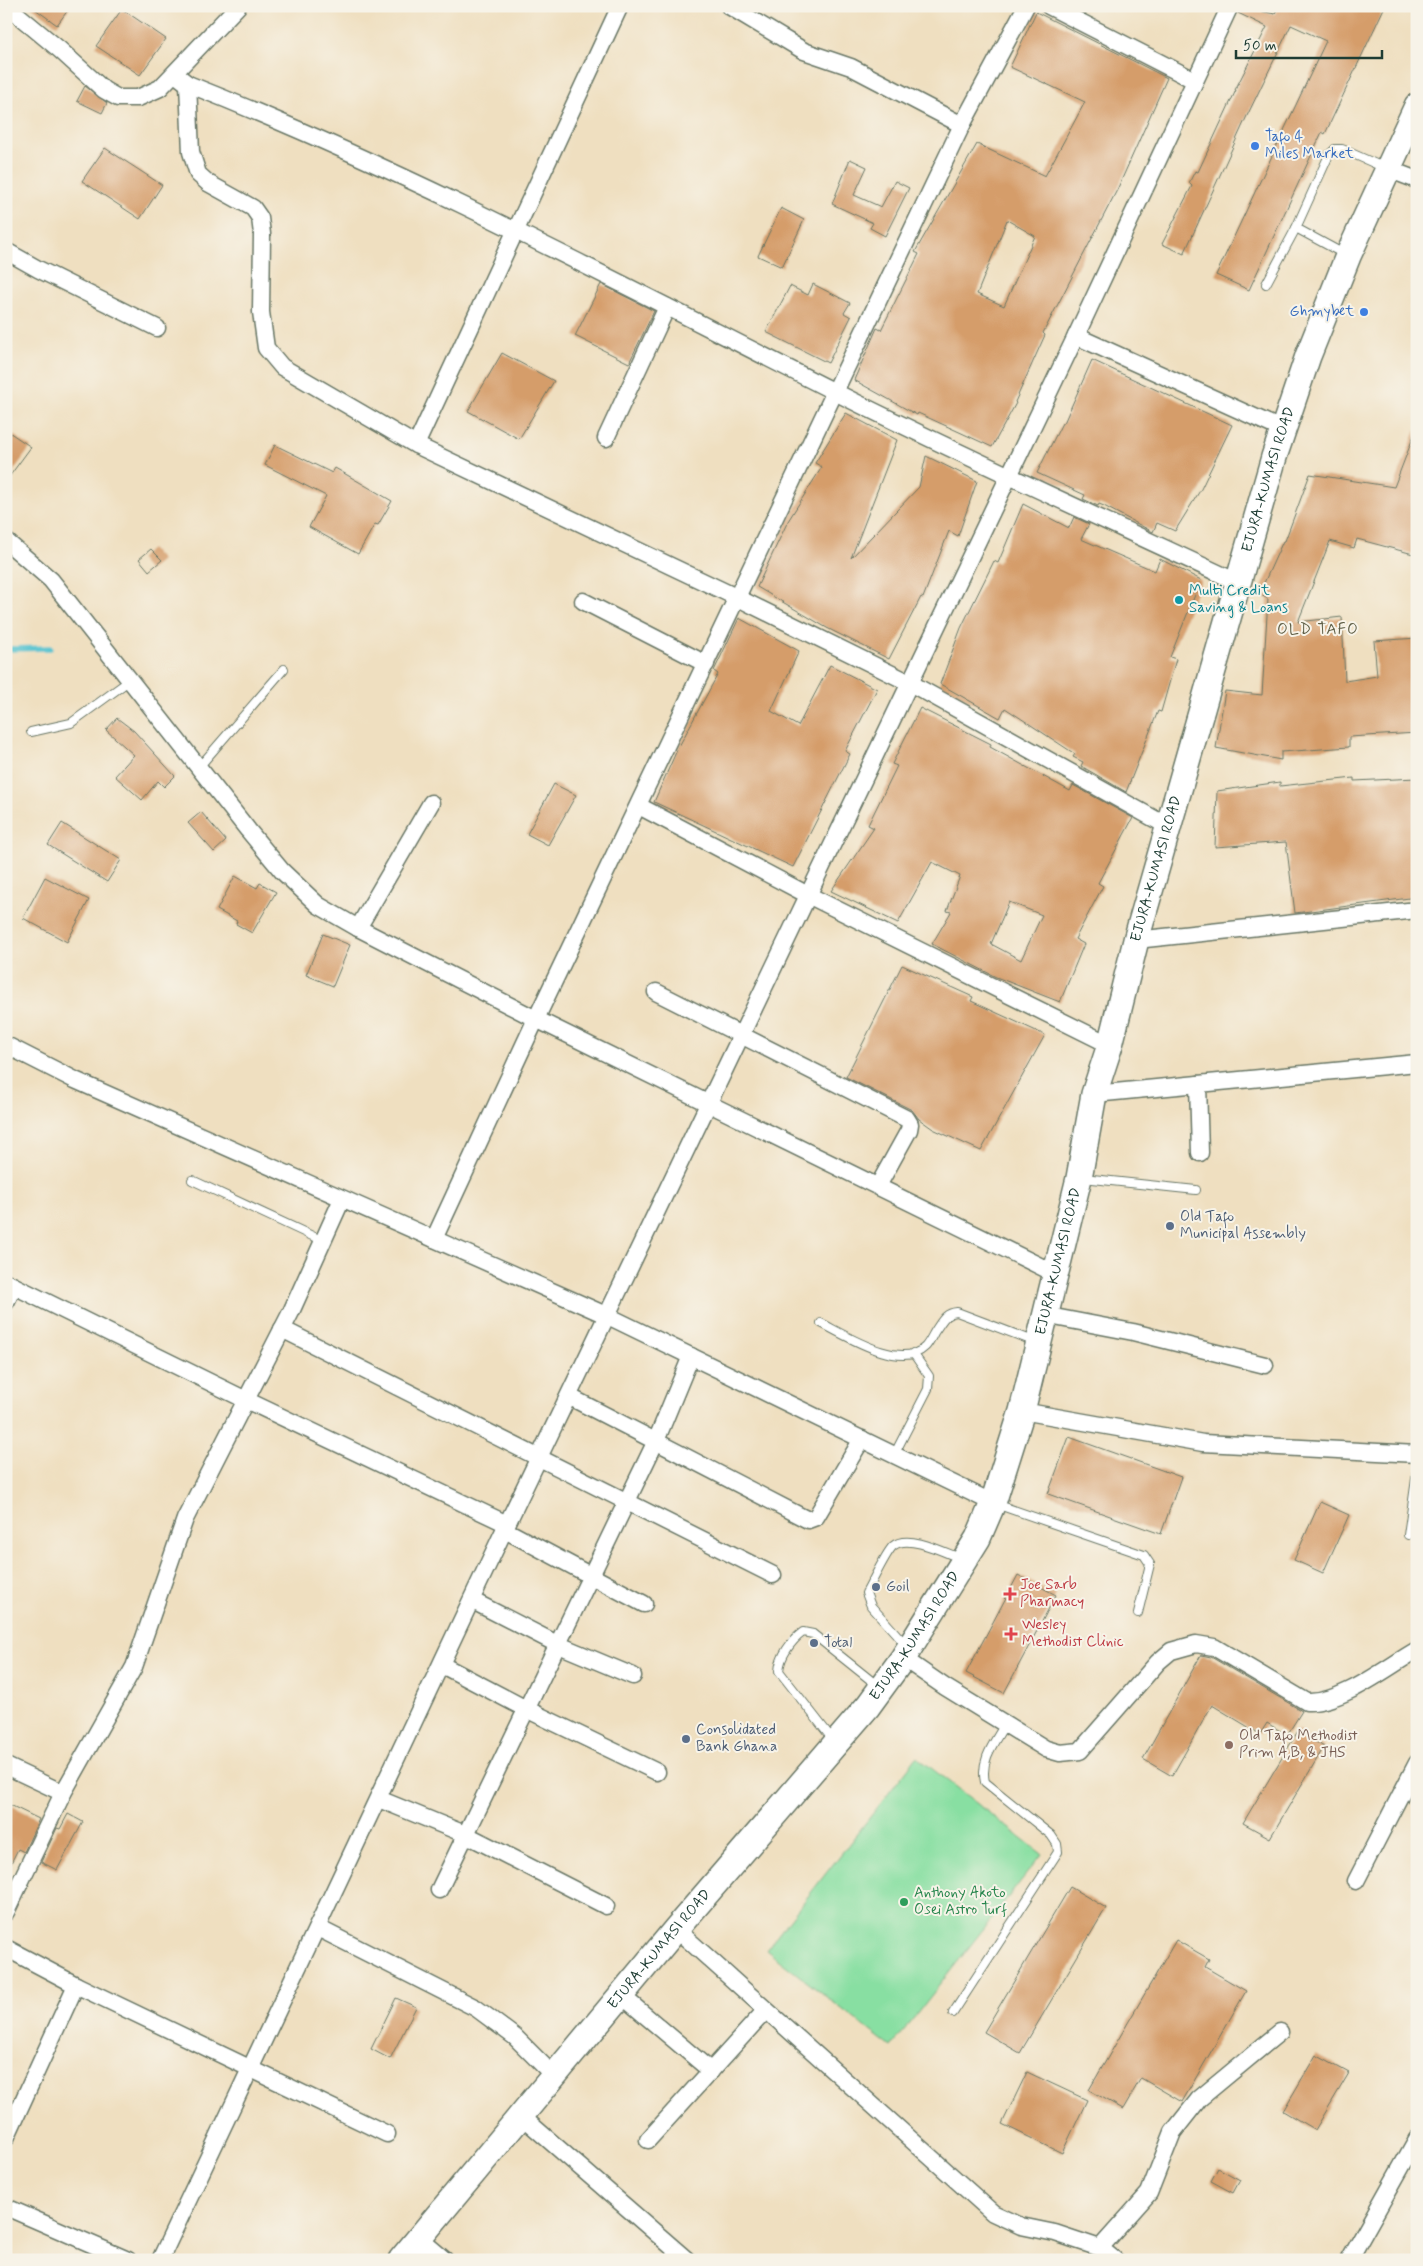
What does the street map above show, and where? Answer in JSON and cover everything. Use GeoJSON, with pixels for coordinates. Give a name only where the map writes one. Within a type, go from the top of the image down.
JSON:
{"type":"FeatureCollection","features":[{"type":"Feature","properties":{"kind":"main road","name":"EJURA-KUMASI ROAD"},"geometry":{"type":"LineString","coordinates":[[401,2260],[553,2075],[881,1688],[906,1653],[978,1538],[992,1503],[1022,1411],[1054,1273],[1079,1178],[1094,1094],[1110,1045],[1136,940],[1236,582],[1308,356],[1348,256],[1417,106]]}},
{"type":"Feature","properties":{"kind":"street"},"geometry":{"type":"LineString","coordinates":[[7,6],[104,90],[118,98],[138,98],[182,79],[238,6]]}},
{"type":"Feature","properties":{"kind":"street"},"geometry":{"type":"LineString","coordinates":[[416,445],[620,6]]}},
{"type":"Feature","properties":{"kind":"street"},"geometry":{"type":"LineString","coordinates":[[729,6],[804,51],[851,67],[962,125]]}},
{"type":"Feature","properties":{"kind":"street"},"geometry":{"type":"LineString","coordinates":[[434,1240],[536,1019],[962,125],[1026,6]]}},
{"type":"Feature","properties":{"kind":"street"},"geometry":{"type":"LineString","coordinates":[[1049,6],[1194,80]]}},
{"type":"Feature","properties":{"kind":"street"},"geometry":{"type":"LineString","coordinates":[[160,2260],[473,1601],[506,1527],[570,1397],[709,1102],[1076,336],[1230,6]]}},
{"type":"Feature","properties":{"kind":"street"},"geometry":{"type":"LineString","coordinates":[[182,79],[288,124],[516,230],[835,392],[1236,582]]}},
{"type":"Feature","properties":{"kind":"street"},"geometry":{"type":"LineString","coordinates":[[182,79],[191,152],[198,174],[208,183],[254,208],[260,218],[262,234],[261,312],[266,348],[282,367],[416,445],[738,598],[910,683],[1168,828]]}},
{"type":"Feature","properties":{"kind":"street"},"geometry":{"type":"LineString","coordinates":[[1388,169],[1417,180]]}},
{"type":"Feature","properties":{"kind":"street"},"geometry":{"type":"LineString","coordinates":[[6,251],[157,328]]}},
{"type":"Feature","properties":{"kind":"street"},"geometry":{"type":"LineString","coordinates":[[606,438],[667,307]]}},
{"type":"Feature","properties":{"kind":"street"},"geometry":{"type":"LineString","coordinates":[[1076,336],[1283,430]]}},
{"type":"Feature","properties":{"kind":"street"},"geometry":{"type":"LineString","coordinates":[[6,541],[51,580],[282,871],[318,905],[358,928],[536,1019],[709,1102],[1054,1273]]}},
{"type":"Feature","properties":{"kind":"street"},"geometry":{"type":"LineString","coordinates":[[582,601],[706,664]]}},
{"type":"Feature","properties":{"kind":"street"},"geometry":{"type":"LineString","coordinates":[[358,928],[431,803]]}},
{"type":"Feature","properties":{"kind":"street"},"geometry":{"type":"LineString","coordinates":[[639,806],[808,895],[1110,1045]]}},
{"type":"Feature","properties":{"kind":"street"},"geometry":{"type":"LineString","coordinates":[[1136,940],[1417,910]]}},
{"type":"Feature","properties":{"kind":"street"},"geometry":{"type":"LineString","coordinates":[[656,992],[907,1119],[910,1124],[909,1130],[878,1186]]}},
{"type":"Feature","properties":{"kind":"street"},"geometry":{"type":"LineString","coordinates":[[6,1045],[75,1080],[608,1316],[992,1503]]}},
{"type":"Feature","properties":{"kind":"street"},"geometry":{"type":"LineString","coordinates":[[1094,1094],[1417,1063]]}},
{"type":"Feature","properties":{"kind":"street"},"geometry":{"type":"LineString","coordinates":[[1198,1084],[1200,1153]]}},
{"type":"Feature","properties":{"kind":"street"},"geometry":{"type":"LineString","coordinates":[[6,1912],[63,1793],[134,1667],[185,1519],[282,1330],[342,1199]]}},
{"type":"Feature","properties":{"kind":"street"},"geometry":{"type":"LineString","coordinates":[[6,1302],[10,1284],[506,1527],[644,1604]]}},
{"type":"Feature","properties":{"kind":"street"},"geometry":{"type":"LineString","coordinates":[[1044,1315],[1142,1334],[1265,1365]]}},
{"type":"Feature","properties":{"kind":"street"},"geometry":{"type":"LineString","coordinates":[[282,1330],[773,1575]]}},
{"type":"Feature","properties":{"kind":"street"},"geometry":{"type":"LineString","coordinates":[[440,1890],[656,1441],[691,1356]]}},
{"type":"Feature","properties":{"kind":"street"},"geometry":{"type":"LineString","coordinates":[[570,1397],[808,1520],[816,1517],[862,1439]]}},
{"type":"Feature","properties":{"kind":"street"},"geometry":{"type":"LineString","coordinates":[[1022,1411],[1203,1443],[1417,1454]]}},
{"type":"Feature","properties":{"kind":"street"},"geometry":{"type":"LineString","coordinates":[[473,1601],[559,1645],[632,1676]]}},
{"type":"Feature","properties":{"kind":"street"},"geometry":{"type":"LineString","coordinates":[[906,1653],[1005,1724],[1046,1749],[1060,1753],[1080,1751],[1171,1650],[1196,1644],[1214,1647],[1307,1702],[1320,1702],[1347,1691],[1417,1650]]}},
{"type":"Feature","properties":{"kind":"street"},"geometry":{"type":"LineString","coordinates":[[442,1665],[528,1710],[657,1772]]}},
{"type":"Feature","properties":{"kind":"street"},"geometry":{"type":"LineString","coordinates":[[1356,1881],[1417,1764]]}},
{"type":"Feature","properties":{"kind":"street"},"geometry":{"type":"LineString","coordinates":[[6,1766],[63,1793]]}},
{"type":"Feature","properties":{"kind":"street"},"geometry":{"type":"LineString","coordinates":[[378,1799],[468,1835],[606,1906]]}},
{"type":"Feature","properties":{"kind":"street"},"geometry":{"type":"LineString","coordinates":[[318,1928],[476,2008],[514,2037],[553,2075]]}},
{"type":"Feature","properties":{"kind":"street"},"geometry":{"type":"LineString","coordinates":[[676,1929],[992,2213],[1021,2226],[1055,2233],[1100,2248],[1115,2260]]}},
{"type":"Feature","properties":{"kind":"street"},"geometry":{"type":"LineString","coordinates":[[6,1948],[76,1985],[387,2134]]}},
{"type":"Feature","properties":{"kind":"street"},"geometry":{"type":"LineString","coordinates":[[6,2138],[76,1985]]}},
{"type":"Feature","properties":{"kind":"street"},"geometry":{"type":"LineString","coordinates":[[621,1995],[711,2071]]}},
{"type":"Feature","properties":{"kind":"street"},"geometry":{"type":"LineString","coordinates":[[648,2140],[766,2010]]}},
{"type":"Feature","properties":{"kind":"street"},"geometry":{"type":"LineString","coordinates":[[1100,2248],[1149,2193],[1173,2132],[1199,2099],[1280,2032]]}},
{"type":"Feature","properties":{"kind":"street"},"geometry":{"type":"LineString","coordinates":[[520,2115],[687,2260]]}},
{"type":"Feature","properties":{"kind":"street"},"geometry":{"type":"LineString","coordinates":[[1349,2260],[1417,2139]]}},
{"type":"Feature","properties":{"kind":"street"},"geometry":{"type":"LineString","coordinates":[[6,2207],[128,2260]]}},
{"type":"Feature","properties":{"kind":"street"},"geometry":{"type":"LineString","coordinates":[[420,2238],[445,2260]]}},
{"type":"Feature","properties":{"kind":"lane"},"geometry":{"type":"LineString","coordinates":[[1266,284],[1296,228],[1329,155],[1335,150],[1342,149],[1388,169]]}},
{"type":"Feature","properties":{"kind":"lane"},"geometry":{"type":"LineString","coordinates":[[1296,228],[1348,256]]}},
{"type":"Feature","properties":{"kind":"lane"},"geometry":{"type":"LineString","coordinates":[[199,767],[284,669]]}},
{"type":"Feature","properties":{"kind":"lane"},"geometry":{"type":"LineString","coordinates":[[31,732],[71,723],[130,680]]}},
{"type":"Feature","properties":{"kind":"lane"},"geometry":{"type":"LineString","coordinates":[[1079,1178],[1196,1190]]}},
{"type":"Feature","properties":{"kind":"lane"},"geometry":{"type":"LineString","coordinates":[[192,1180],[323,1241]]}},
{"type":"Feature","properties":{"kind":"lane"},"geometry":{"type":"LineString","coordinates":[[821,1323],[881,1353],[913,1353],[924,1348],[944,1318],[950,1313],[957,1312],[1038,1342]]}},
{"type":"Feature","properties":{"kind":"lane"},"geometry":{"type":"LineString","coordinates":[[894,1454],[928,1389],[929,1376],[913,1353]]}},
{"type":"Feature","properties":{"kind":"lane"},"geometry":{"type":"LineString","coordinates":[[1408,1535],[1417,1472]]}},
{"type":"Feature","properties":{"kind":"lane"},"geometry":{"type":"LineString","coordinates":[[992,1503],[1144,1556],[1150,1564],[1138,1613]]}},
{"type":"Feature","properties":{"kind":"lane"},"geometry":{"type":"LineString","coordinates":[[906,1653],[871,1606],[866,1594],[893,1547],[903,1541],[918,1542],[965,1560]]}},
{"type":"Feature","properties":{"kind":"lane"},"geometry":{"type":"LineString","coordinates":[[836,1743],[779,1671],[780,1662],[796,1637],[803,1632],[813,1634],[881,1688]]}},
{"type":"Feature","properties":{"kind":"lane"},"geometry":{"type":"LineString","coordinates":[[953,2013],[1058,1852],[1057,1844],[1051,1835],[985,1782],[982,1770],[986,1756],[1005,1724]]}},
{"type":"Feature","properties":{"kind":"green space","name":"Anthony Akoto Osei Astro Turf"},"geometry":{"type":"Polygon","coordinates":[[[917,1757],[1042,1854],[891,2047],[766,1950],[917,1757]]]}},
{"type":"Feature","properties":{"kind":"building"},"geometry":{"type":"Polygon","coordinates":[[[31,6],[71,6],[57,25],[31,6]]]}},
{"type":"Feature","properties":{"kind":"building"},"geometry":{"type":"Polygon","coordinates":[[[1278,6],[1385,6],[1325,134],[1322,132],[1249,290],[1216,275],[1326,41],[1291,25],[1184,254],[1162,244],[1192,186],[1189,183],[1195,171],[1198,172],[1235,90],[1267,27],[1238,13],[1240,7],[1275,14],[1278,6]]]}},
{"type":"Feature","properties":{"kind":"building"},"geometry":{"type":"Polygon","coordinates":[[[122,9],[166,39],[140,75],[96,46],[122,9]]]}},
{"type":"Feature","properties":{"kind":"building"},"geometry":{"type":"Polygon","coordinates":[[[1036,12],[1167,78],[1117,190],[1043,333],[1045,335],[1016,403],[992,447],[918,413],[917,415],[854,380],[877,328],[881,330],[919,254],[915,252],[977,144],[1045,176],[1085,102],[1010,67],[1036,12]],[[1007,220],[977,294],[1004,306],[1035,236],[1007,220]]]}},
{"type":"Feature","properties":{"kind":"building"},"geometry":{"type":"Polygon","coordinates":[[[85,86],[107,103],[102,113],[77,101],[85,86]]]}},
{"type":"Feature","properties":{"kind":"building"},"geometry":{"type":"Polygon","coordinates":[[[105,148],[162,185],[140,219],[82,181],[105,148]]]}},
{"type":"Feature","properties":{"kind":"building"},"geometry":{"type":"Polygon","coordinates":[[[850,159],[867,167],[854,195],[881,207],[895,181],[909,188],[885,236],[870,228],[873,223],[832,204],[850,159]]]}},
{"type":"Feature","properties":{"kind":"building"},"geometry":{"type":"Polygon","coordinates":[[[781,208],[804,220],[782,267],[758,256],[781,208]]]}},
{"type":"Feature","properties":{"kind":"building"},"geometry":{"type":"Polygon","coordinates":[[[601,284],[654,311],[629,363],[575,336],[601,284]]]}},
{"type":"Feature","properties":{"kind":"building"},"geometry":{"type":"Polygon","coordinates":[[[813,284],[850,303],[844,313],[851,317],[828,363],[766,332],[790,286],[808,295],[813,284]]]}},
{"type":"Feature","properties":{"kind":"building"},"geometry":{"type":"Polygon","coordinates":[[[502,353],[554,381],[519,439],[468,411],[502,353]]]}},
{"type":"Feature","properties":{"kind":"building"},"geometry":{"type":"Polygon","coordinates":[[[1092,360],[1232,425],[1201,489],[1175,531],[1157,523],[1153,532],[1104,506],[1099,504],[1098,506],[1083,499],[1085,495],[1037,473],[1062,423],[1064,423],[1092,360]]]}},
{"type":"Feature","properties":{"kind":"building"},"geometry":{"type":"Polygon","coordinates":[[[846,413],[897,440],[851,558],[919,487],[926,456],[977,481],[958,536],[949,531],[923,598],[921,597],[889,659],[827,628],[757,587],[788,521],[822,467],[815,463],[846,413]]]}},
{"type":"Feature","properties":{"kind":"building"},"geometry":{"type":"Polygon","coordinates":[[[6,430],[31,447],[6,481],[6,430]]]}},
{"type":"Feature","properties":{"kind":"building"},"geometry":{"type":"Polygon","coordinates":[[[1416,430],[1417,555],[1357,539],[1354,548],[1330,541],[1298,622],[1342,617],[1345,681],[1377,676],[1374,641],[1417,638],[1417,733],[1349,737],[1349,747],[1281,752],[1281,760],[1216,748],[1225,691],[1262,695],[1268,599],[1259,594],[1283,541],[1285,541],[1310,474],[1394,487],[1416,430]]]}},
{"type":"Feature","properties":{"kind":"building"},"geometry":{"type":"Polygon","coordinates":[[[275,445],[332,473],[335,468],[392,501],[378,525],[375,524],[358,554],[309,527],[326,496],[265,465],[275,445]]]}},
{"type":"Feature","properties":{"kind":"building"},"geometry":{"type":"Polygon","coordinates":[[[1023,504],[1069,528],[1074,517],[1089,524],[1081,539],[1155,571],[1160,559],[1201,580],[1170,657],[1176,659],[1161,712],[1158,711],[1126,792],[1081,766],[1083,762],[1073,757],[1075,754],[1005,708],[1000,718],[940,684],[961,628],[994,561],[998,563],[1023,504]]]}},
{"type":"Feature","properties":{"kind":"building"},"geometry":{"type":"Polygon","coordinates":[[[151,549],[162,560],[149,571],[139,559],[151,549]]]}},
{"type":"Feature","properties":{"kind":"building"},"geometry":{"type":"Polygon","coordinates":[[[739,618],[799,651],[771,711],[798,726],[830,665],[877,689],[845,751],[850,754],[793,867],[654,802],[677,750],[718,674],[714,671],[739,618]]]}},
{"type":"Feature","properties":{"kind":"building"},"geometry":{"type":"Polygon","coordinates":[[[920,708],[991,744],[990,747],[1070,791],[1073,785],[1133,818],[1098,883],[1103,886],[1075,939],[1084,944],[1060,1002],[996,977],[932,944],[951,912],[947,911],[960,876],[932,862],[898,923],[831,891],[874,828],[868,825],[897,766],[892,764],[920,708]],[[1009,902],[991,944],[1021,960],[1042,915],[1009,902]]]}},
{"type":"Feature","properties":{"kind":"building"},"geometry":{"type":"Polygon","coordinates":[[[117,718],[134,731],[175,776],[164,787],[158,781],[142,800],[115,776],[134,755],[106,730],[117,718]]]}},
{"type":"Feature","properties":{"kind":"building"},"geometry":{"type":"Polygon","coordinates":[[[1354,778],[1354,781],[1417,778],[1417,897],[1295,913],[1286,842],[1215,847],[1217,791],[1280,782],[1280,786],[1354,778]]]}},
{"type":"Feature","properties":{"kind":"building"},"geometry":{"type":"Polygon","coordinates":[[[554,784],[576,795],[548,845],[527,834],[554,784]]]}},
{"type":"Feature","properties":{"kind":"building"},"geometry":{"type":"Polygon","coordinates":[[[201,812],[226,841],[214,852],[188,823],[201,812]]]}},
{"type":"Feature","properties":{"kind":"building"},"geometry":{"type":"Polygon","coordinates":[[[62,823],[121,860],[107,882],[48,845],[62,823]]]}},
{"type":"Feature","properties":{"kind":"building"},"geometry":{"type":"Polygon","coordinates":[[[235,876],[257,888],[260,883],[276,892],[252,933],[236,924],[237,921],[217,910],[235,876]]]}},
{"type":"Feature","properties":{"kind":"building"},"geometry":{"type":"Polygon","coordinates":[[[45,877],[89,900],[67,942],[23,918],[45,877]]]}},
{"type":"Feature","properties":{"kind":"building"},"geometry":{"type":"Polygon","coordinates":[[[323,934],[350,945],[333,986],[306,975],[323,934]]]}},
{"type":"Feature","properties":{"kind":"building"},"geometry":{"type":"Polygon","coordinates":[[[902,965],[973,997],[971,1001],[1045,1035],[981,1151],[933,1129],[919,1119],[912,1110],[846,1077],[902,965]]]}},
{"type":"Feature","properties":{"kind":"building"},"geometry":{"type":"Polygon","coordinates":[[[1069,1437],[1181,1477],[1161,1534],[1048,1494],[1069,1437]]]}},
{"type":"Feature","properties":{"kind":"building"},"geometry":{"type":"Polygon","coordinates":[[[1320,1502],[1349,1515],[1323,1573],[1294,1560],[1320,1502]]]}},
{"type":"Feature","properties":{"kind":"building","name":"Wesley Methodist Clinic"},"geometry":{"type":"Polygon","coordinates":[[[1018,1575],[1056,1595],[1004,1693],[966,1673],[1018,1575]]]}},
{"type":"Feature","properties":{"kind":"building"},"geometry":{"type":"Polygon","coordinates":[[[1201,1655],[1211,1657],[1302,1711],[1287,1735],[1267,1723],[1260,1734],[1212,1705],[1172,1776],[1143,1759],[1201,1655]]]}},
{"type":"Feature","properties":{"kind":"building"},"geometry":{"type":"Polygon","coordinates":[[[1298,1731],[1324,1747],[1270,1838],[1243,1823],[1298,1731]]]}},
{"type":"Feature","properties":{"kind":"building"},"geometry":{"type":"Polygon","coordinates":[[[6,1803],[39,1819],[24,1852],[18,1849],[6,1873],[6,1803]]]}},
{"type":"Feature","properties":{"kind":"building"},"geometry":{"type":"Polygon","coordinates":[[[68,1814],[83,1822],[57,1870],[41,1862],[57,1828],[60,1829],[68,1814]]]}},
{"type":"Feature","properties":{"kind":"building"},"geometry":{"type":"Polygon","coordinates":[[[1070,1887],[1106,1908],[1020,2053],[984,2032],[1070,1887]]]}},
{"type":"Feature","properties":{"kind":"building"},"geometry":{"type":"Polygon","coordinates":[[[1176,1940],[1209,1959],[1205,1967],[1246,1991],[1182,2102],[1141,2078],[1123,2109],[1089,2090],[1176,1940]]]}},
{"type":"Feature","properties":{"kind":"building"},"geometry":{"type":"Polygon","coordinates":[[[396,1998],[416,2007],[390,2059],[371,2049],[396,1998]]]}},
{"type":"Feature","properties":{"kind":"building"},"geometry":{"type":"Polygon","coordinates":[[[1316,2055],[1349,2073],[1315,2130],[1283,2111],[1316,2055]]]}},
{"type":"Feature","properties":{"kind":"building"},"geometry":{"type":"Polygon","coordinates":[[[1027,2072],[1087,2100],[1062,2153],[1002,2124],[1027,2072]]]}},
{"type":"Feature","properties":{"kind":"building"},"geometry":{"type":"Polygon","coordinates":[[[1218,2168],[1240,2180],[1233,2193],[1211,2181],[1218,2168]]]}},
{"type":"Feature","properties":{"kind":"waterway"},"geometry":{"type":"LineString","coordinates":[[6,649],[50,648]]}},
{"type":"Feature","properties":{"kind":"place","name":"Tafo 4 Miles Market"},"geometry":{"type":"Point","coordinates":[1255,146]}},
{"type":"Feature","properties":{"kind":"place","name":"Ghmybet"},"geometry":{"type":"Point","coordinates":[1364,312]}},
{"type":"Feature","properties":{"kind":"place","name":"Multi Credit Saving & Loans"},"geometry":{"type":"Point","coordinates":[1179,600]}},
{"type":"Feature","properties":{"kind":"place","name":"Old Tafo Municipal Assembly"},"geometry":{"type":"Point","coordinates":[1170,1226]}},
{"type":"Feature","properties":{"kind":"place","name":"Goil"},"geometry":{"type":"Point","coordinates":[876,1587]}},
{"type":"Feature","properties":{"kind":"place","name":"Joe Sarb Pharmacy"},"geometry":{"type":"Point","coordinates":[1010,1594]}},
{"type":"Feature","properties":{"kind":"place","name":"Wesley Methodist Clinic"},"geometry":{"type":"Point","coordinates":[1011,1634]}},
{"type":"Feature","properties":{"kind":"place","name":"Total"},"geometry":{"type":"Point","coordinates":[814,1643]}},
{"type":"Feature","properties":{"kind":"place","name":"Consolidated Bank Ghana"},"geometry":{"type":"Point","coordinates":[686,1739]}},
{"type":"Feature","properties":{"kind":"place","name":"Old Tafo Methodist Prim A,B, & JHS"},"geometry":{"type":"Point","coordinates":[1229,1745]}},
{"type":"Feature","properties":{"kind":"place","name":"Anthony Akoto Osei Astro Turf"},"geometry":{"type":"Point","coordinates":[904,1902]}},
{"type":"Feature","properties":{"kind":"district","name":"OLD TAFO"},"geometry":{"type":"Point","coordinates":[1318,629]}}]}
